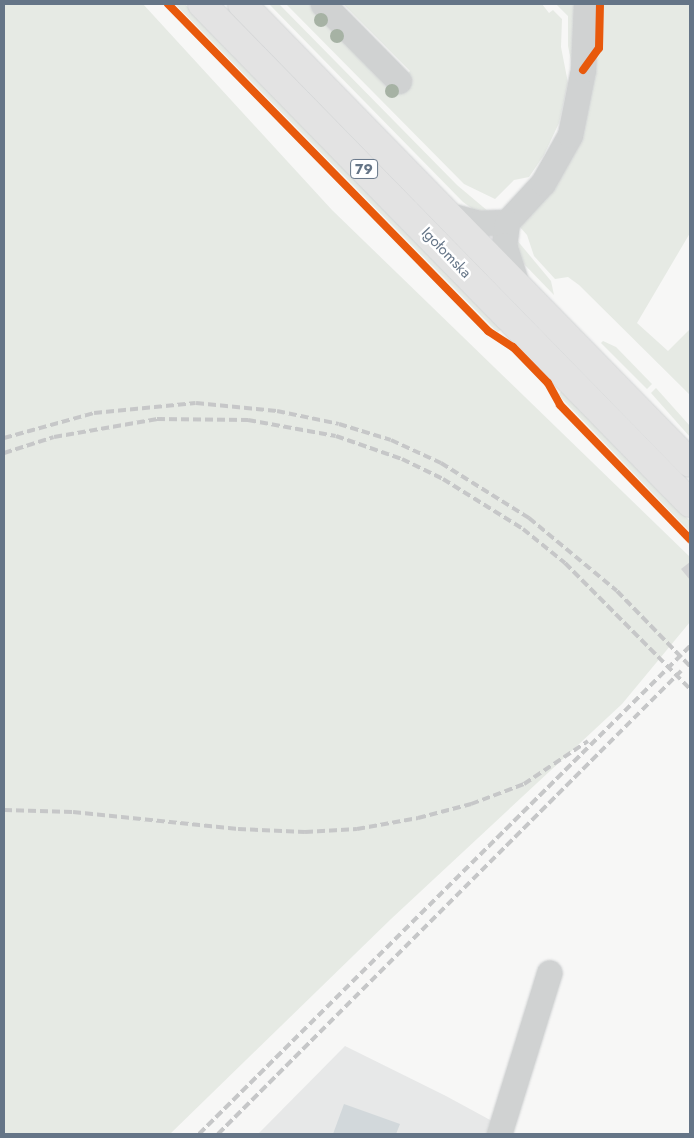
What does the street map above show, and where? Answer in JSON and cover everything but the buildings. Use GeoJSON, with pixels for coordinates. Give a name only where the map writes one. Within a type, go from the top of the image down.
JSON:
{"type":"FeatureCollection","features":[{"type":"Feature","properties":{"kind":"main road","name":"Igołomska"},"geometry":{"type":"LineString","coordinates":[[202,4],[690,503]]}},
{"type":"Feature","properties":{"kind":"main road","name":"Igołomska"},"geometry":{"type":"LineString","coordinates":[[242,4],[690,463]]}},
{"type":"Feature","properties":{"kind":"lane"},"geometry":{"type":"LineString","coordinates":[[323,4],[399,81]]}},
{"type":"Feature","properties":{"kind":"lane"},"geometry":{"type":"LineString","coordinates":[[516,283],[504,245],[508,222],[543,183],[570,135],[583,70],[586,4]]}},
{"type":"Feature","properties":{"kind":"lane"},"geometry":{"type":"LineString","coordinates":[[449,215],[478,223],[508,222]]}},
{"type":"Feature","properties":{"kind":"lane"},"geometry":{"type":"LineString","coordinates":[[500,1134],[549,973]]}},
{"type":"Feature","properties":{"kind":"shaded area"},"geometry":{"type":"Polygon","coordinates":[[[4,4],[143,4],[332,210],[690,557],[690,622],[622,704],[391,919],[170,1134],[4,1134],[4,4]]]}},
{"type":"Feature","properties":{"kind":"shaded area"},"geometry":{"type":"Polygon","coordinates":[[[175,4],[185,4],[503,328],[498,332],[495,330],[175,4]]]}},
{"type":"Feature","properties":{"kind":"shaded area"},"geometry":{"type":"Polygon","coordinates":[[[269,4],[279,4],[457,185],[489,212],[474,210],[463,202],[269,4]]]}},
{"type":"Feature","properties":{"kind":"shaded area"},"geometry":{"type":"Polygon","coordinates":[[[286,4],[311,4],[406,76],[410,71],[343,4],[542,4],[549,13],[553,10],[562,19],[561,47],[568,83],[559,123],[544,155],[529,177],[514,180],[495,199],[464,184],[286,4]]]}},
{"type":"Feature","properties":{"kind":"shaded area"},"geometry":{"type":"Polygon","coordinates":[[[556,4],[575,4],[573,70],[568,46],[568,16],[556,4]]]}},
{"type":"Feature","properties":{"kind":"shaded area"},"geometry":{"type":"Polygon","coordinates":[[[603,4],[690,4],[690,233],[637,323],[668,351],[690,329],[690,395],[579,285],[568,277],[555,279],[534,256],[527,235],[519,226],[557,182],[577,145],[592,71],[602,49],[603,4]]]}},
{"type":"Feature","properties":{"kind":"shaded area"},"geometry":{"type":"Polygon","coordinates":[[[516,239],[551,281],[554,295],[522,262],[516,239]]]}},
{"type":"Feature","properties":{"kind":"shaded area"},"geometry":{"type":"Polygon","coordinates":[[[603,341],[616,347],[652,384],[647,389],[601,343],[603,341]]]}},
{"type":"Feature","properties":{"kind":"shaded area"},"geometry":{"type":"Polygon","coordinates":[[[656,388],[690,426],[690,437],[651,393],[656,388]]]}},
{"type":"Feature","properties":{"kind":"shaded area"},"geometry":{"type":"Polygon","coordinates":[[[563,389],[690,521],[690,532],[563,400],[559,394],[563,389]]]}},
{"type":"Feature","properties":{"kind":"shaded area"},"geometry":{"type":"Polygon","coordinates":[[[345,1046],[446,1096],[516,1134],[258,1134],[345,1046]]]}},
{"type":"Feature","properties":{"kind":"shaded area"},"geometry":{"type":"Polygon","coordinates":[[[344,1104],[400,1124],[396,1134],[333,1134],[344,1104]]]}},
{"type":"Feature","properties":{"kind":"railway"},"geometry":{"type":"LineString","coordinates":[[4,438],[94,413],[196,403],[277,411],[339,424],[391,440],[441,463],[529,518],[617,591],[690,666]]}},
{"type":"Feature","properties":{"kind":"railway"},"geometry":{"type":"LineString","coordinates":[[4,453],[54,437],[157,419],[248,420],[336,436],[402,459],[443,479],[523,529],[565,563],[690,689]]}},
{"type":"Feature","properties":{"kind":"railway"},"geometry":{"type":"LineString","coordinates":[[199,1134],[690,646]]}},
{"type":"Feature","properties":{"kind":"railway"},"geometry":{"type":"LineString","coordinates":[[218,1134],[681,671]]}},
{"type":"Feature","properties":{"kind":"railway"},"geometry":{"type":"LineString","coordinates":[[4,810],[73,812],[238,829],[305,832],[357,829],[418,818],[471,804],[524,784],[588,741]]}},
{"type":"Feature","properties":{"kind":"cycle path"},"geometry":{"type":"LineString","coordinates":[[168,4],[488,331],[513,347],[548,383],[560,405],[690,539]]}},
{"type":"Feature","properties":{"kind":"cycle path"},"geometry":{"type":"LineString","coordinates":[[583,70],[599,48],[600,4]]}}]}
